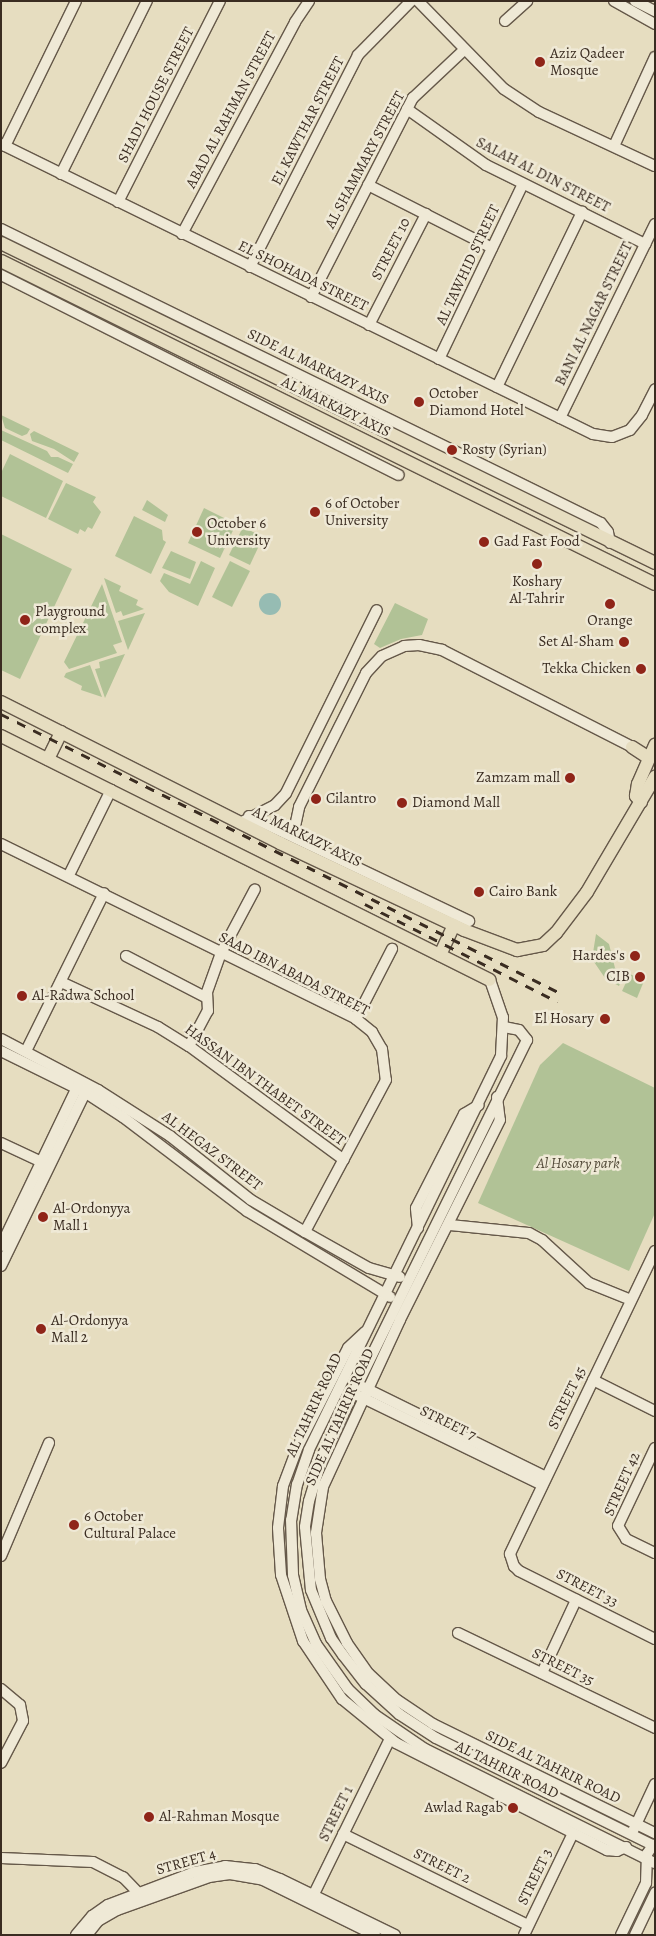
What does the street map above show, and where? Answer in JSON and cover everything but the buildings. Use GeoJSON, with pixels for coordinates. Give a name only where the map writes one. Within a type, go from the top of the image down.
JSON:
{"type":"FeatureCollection","features":[{"type":"Feature","properties":{"kind":"main road","name":"AL MARKAZY AXIS"},"geometry":{"type":"LineString","coordinates":[[1,243],[610,543],[655,563]]}},
{"type":"Feature","properties":{"kind":"main road","name":"AL MARKAZY AXIS"},"geometry":{"type":"LineString","coordinates":[[1,261],[655,584]]}},
{"type":"Feature","properties":{"kind":"main road","name":"AL MARKAZY AXIS"},"geometry":{"type":"LineString","coordinates":[[1,702],[245,819],[454,925],[509,949],[535,948],[556,934],[586,892],[641,802]]}},
{"type":"Feature","properties":{"kind":"main road"},"geometry":{"type":"LineString","coordinates":[[48,759],[61,732]]}},
{"type":"Feature","properties":{"kind":"main road"},"geometry":{"type":"LineString","coordinates":[[1,736],[490,980]]}},
{"type":"Feature","properties":{"kind":"main road"},"geometry":{"type":"LineString","coordinates":[[655,746],[637,789],[636,797],[641,802],[655,777]]}},
{"type":"Feature","properties":{"kind":"main road"},"geometry":{"type":"LineString","coordinates":[[632,747],[649,758]]}},
{"type":"Feature","properties":{"kind":"main road"},"geometry":{"type":"LineString","coordinates":[[440,955],[454,925]]}},
{"type":"Feature","properties":{"kind":"street"},"geometry":{"type":"LineString","coordinates":[[3,145],[76,1]]}},
{"type":"Feature","properties":{"kind":"street"},"geometry":{"type":"LineString","coordinates":[[61,174],[146,1]]}},
{"type":"Feature","properties":{"kind":"street","name":"SHADI HOUSE STREET"},"geometry":{"type":"LineString","coordinates":[[118,202],[220,1]]}},
{"type":"Feature","properties":{"kind":"street","name":"ABAD AL RAHMAN STREET"},"geometry":{"type":"LineString","coordinates":[[182,234],[295,22],[309,1]]}},
{"type":"Feature","properties":{"kind":"street","name":"EL KAWTHAR STREET"},"geometry":{"type":"LineString","coordinates":[[250,267],[358,55],[411,1]]}},
{"type":"Feature","properties":{"kind":"street"},"geometry":{"type":"LineString","coordinates":[[418,1],[491,78],[521,101],[655,166]]}},
{"type":"Feature","properties":{"kind":"street"},"geometry":{"type":"LineString","coordinates":[[505,21],[527,1]]}},
{"type":"Feature","properties":{"kind":"street"},"geometry":{"type":"LineString","coordinates":[[614,1],[655,24]]}},
{"type":"Feature","properties":{"kind":"street"},"geometry":{"type":"LineString","coordinates":[[635,1],[655,11]]}},
{"type":"Feature","properties":{"kind":"street","name":"AL SHAMMARY STREET"},"geometry":{"type":"LineString","coordinates":[[311,297],[407,109],[422,88],[464,50]]}},
{"type":"Feature","properties":{"kind":"street"},"geometry":{"type":"LineString","coordinates":[[614,146],[655,57]]}},
{"type":"Feature","properties":{"kind":"street","name":"SALAH AL DIN STREET"},"geometry":{"type":"LineString","coordinates":[[407,109],[468,154],[523,184],[645,244]]}},
{"type":"Feature","properties":{"kind":"street","name":"EL SHOHADA STREET"},"geometry":{"type":"LineString","coordinates":[[3,145],[593,434],[612,436],[630,430],[642,415],[655,389]]}},
{"type":"Feature","properties":{"kind":"street","name":"AL TAWHID STREET"},"geometry":{"type":"LineString","coordinates":[[440,359],[523,184]]}},
{"type":"Feature","properties":{"kind":"street"},"geometry":{"type":"LineString","coordinates":[[368,185],[492,248]]}},
{"type":"Feature","properties":{"kind":"street"},"geometry":{"type":"LineString","coordinates":[[497,387],[582,212]]}},
{"type":"Feature","properties":{"kind":"street","name":"STREET 10"},"geometry":{"type":"LineString","coordinates":[[369,325],[426,214]]}},
{"type":"Feature","properties":{"kind":"street","name":"BANI AL NAGAR STREET"},"geometry":{"type":"LineString","coordinates":[[560,418],[655,224]]}},
{"type":"Feature","properties":{"kind":"street","name":"SIDE AL MARKAZY AXIS"},"geometry":{"type":"LineString","coordinates":[[1,229],[601,523],[608,532],[610,543]]}},
{"type":"Feature","properties":{"kind":"street"},"geometry":{"type":"LineString","coordinates":[[1,276],[399,475]]}},
{"type":"Feature","properties":{"kind":"street"},"geometry":{"type":"LineString","coordinates":[[245,819],[270,808],[286,793],[377,610]]}},
{"type":"Feature","properties":{"kind":"street"},"geometry":{"type":"LineString","coordinates":[[293,836],[299,806],[366,673],[382,656],[404,646],[419,645],[442,650],[632,747]]}},
{"type":"Feature","properties":{"kind":"street"},"geometry":{"type":"LineString","coordinates":[[69,875],[111,790]]}},
{"type":"Feature","properties":{"kind":"street"},"geometry":{"type":"LineString","coordinates":[[245,819],[293,836],[469,921]]}},
{"type":"Feature","properties":{"kind":"street","name":"SAAD IBN ABADA STREET"},"geometry":{"type":"LineString","coordinates":[[1,844],[69,875],[221,953],[356,1019],[372,1032],[380,1045],[385,1059],[386,1080],[305,1232]]}},
{"type":"Feature","properties":{"kind":"street"},"geometry":{"type":"LineString","coordinates":[[189,1046],[208,1010],[207,998],[221,953],[255,889]]}},
{"type":"Feature","properties":{"kind":"street"},"geometry":{"type":"LineString","coordinates":[[26,1051],[104,893]]}},
{"type":"Feature","properties":{"kind":"street"},"geometry":{"type":"LineString","coordinates":[[356,1019],[392,949]]}},
{"type":"Feature","properties":{"kind":"street"},"geometry":{"type":"LineString","coordinates":[[126,956],[207,998]]}},
{"type":"Feature","properties":{"kind":"street"},"geometry":{"type":"LineString","coordinates":[[490,980],[501,1007],[504,1027]]}},
{"type":"Feature","properties":{"kind":"street","name":"HASSAN IBN THABET STREET"},"geometry":{"type":"LineString","coordinates":[[61,982],[158,1027],[189,1046],[344,1160]]}},
{"type":"Feature","properties":{"kind":"street","name":"AL TAHRIR ROAD"},"geometry":{"type":"LineString","coordinates":[[651,1861],[626,1847],[448,1765],[375,1715],[348,1689],[316,1644],[301,1610],[292,1575],[290,1538],[297,1484],[309,1450],[418,1228],[416,1208],[464,1114],[479,1106],[501,1056],[504,1027],[519,1030],[527,1040],[397,1301],[323,1455],[309,1501],[305,1527],[311,1590],[331,1638],[371,1689],[418,1727],[634,1829],[654,1846]]}},
{"type":"Feature","properties":{"kind":"street","name":"AL HEGAZ STREET"},"geometry":{"type":"LineString","coordinates":[[1,1039],[26,1051],[83,1087],[170,1136],[251,1200],[305,1232],[369,1268],[408,1279]]}},
{"type":"Feature","properties":{"kind":"street","name":"AL HEGAZ STREET"},"geometry":{"type":"LineString","coordinates":[[1,1051],[83,1087],[247,1211],[397,1301]]}},
{"type":"Feature","properties":{"kind":"street"},"geometry":{"type":"LineString","coordinates":[[1,1266],[83,1087]]}},
{"type":"Feature","properties":{"kind":"street","name":"SIDE AL TAHRIR ROAD"},"geometry":{"type":"LineString","coordinates":[[497,1098],[500,1120],[450,1225],[365,1394],[323,1487],[316,1533],[316,1556],[326,1602],[347,1643],[376,1680],[412,1711],[634,1829],[655,1834]]}},
{"type":"Feature","properties":{"kind":"street"},"geometry":{"type":"LineString","coordinates":[[1,1143],[46,1165]]}},
{"type":"Feature","properties":{"kind":"street"},"geometry":{"type":"LineString","coordinates":[[1,1246],[46,1165]]}},
{"type":"Feature","properties":{"kind":"street"},"geometry":{"type":"LineString","coordinates":[[450,1225],[529,1233],[542,1240],[589,1283],[632,1300]]}},
{"type":"Feature","properties":{"kind":"street","name":"STREET 45"},"geometry":{"type":"LineString","coordinates":[[511,1560],[511,1550],[655,1251]]}},
{"type":"Feature","properties":{"kind":"street","name":"SIDE AL TAHRIR ROAD"},"geometry":{"type":"LineString","coordinates":[[368,1329],[348,1348],[298,1446],[282,1486],[278,1528],[281,1575],[294,1620],[323,1675],[359,1716],[390,1739],[448,1765],[573,1833],[612,1851],[626,1847]]}},
{"type":"Feature","properties":{"kind":"street"},"geometry":{"type":"LineString","coordinates":[[593,1380],[655,1411]]}},
{"type":"Feature","properties":{"kind":"street","name":"STREET 7"},"geometry":{"type":"LineString","coordinates":[[343,1383],[544,1482]]}},
{"type":"Feature","properties":{"kind":"street"},"geometry":{"type":"LineString","coordinates":[[1,1556],[49,1443]]}},
{"type":"Feature","properties":{"kind":"street","name":"STREET 42"},"geometry":{"type":"LineString","coordinates":[[655,1448],[620,1518],[620,1533],[655,1553]]}},
{"type":"Feature","properties":{"kind":"street","name":"STREET 33"},"geometry":{"type":"LineString","coordinates":[[511,1560],[520,1571],[655,1639]]}},
{"type":"Feature","properties":{"kind":"street"},"geometry":{"type":"LineString","coordinates":[[542,1673],[576,1600]]}},
{"type":"Feature","properties":{"kind":"street","name":"STREET 35"},"geometry":{"type":"LineString","coordinates":[[458,1633],[655,1728]]}},
{"type":"Feature","properties":{"kind":"street"},"geometry":{"type":"LineString","coordinates":[[323,1675],[330,1664]]}},
{"type":"Feature","properties":{"kind":"street"},"geometry":{"type":"LineString","coordinates":[[1,1689],[20,1705],[23,1721],[1,1763]]}},
{"type":"Feature","properties":{"kind":"street","name":"STREET 1"},"geometry":{"type":"LineString","coordinates":[[311,1898],[390,1739]]}},
{"type":"Feature","properties":{"kind":"street"},"geometry":{"type":"LineString","coordinates":[[634,1829],[655,1784]]}},
{"type":"Feature","properties":{"kind":"street","name":"STREET 3"},"geometry":{"type":"LineString","coordinates":[[526,1930],[573,1833]]}},
{"type":"Feature","properties":{"kind":"street","name":"STREET 2"},"geometry":{"type":"LineString","coordinates":[[343,1834],[526,1930]]}},
{"type":"Feature","properties":{"kind":"street"},"geometry":{"type":"LineString","coordinates":[[622,1935],[646,1882],[654,1846]]}},
{"type":"Feature","properties":{"kind":"street"},"geometry":{"type":"LineString","coordinates":[[1,1858],[92,1862],[123,1877],[142,1895]]}},
{"type":"Feature","properties":{"kind":"street","name":"STREET 4"},"geometry":{"type":"LineString","coordinates":[[76,1935],[100,1910],[142,1895],[230,1874],[263,1880],[311,1898],[395,1935]]}},
{"type":"Feature","properties":{"kind":"street"},"geometry":{"type":"LineString","coordinates":[[634,1935],[655,1892]]}},
{"type":"Feature","properties":{"kind":"street","name":"STREET 4"},"geometry":{"type":"LineString","coordinates":[[87,1935],[108,1915],[142,1895]]}},
{"type":"Feature","properties":{"kind":"street","name":"STREET 4"},"geometry":{"type":"LineString","coordinates":[[311,1898],[375,1935]]}},
{"type":"Feature","properties":{"kind":"green space"},"geometry":{"type":"Polygon","coordinates":[[[1,415],[30,429],[27,434],[22,436],[5,428],[1,415]]]}},
{"type":"Feature","properties":{"kind":"green space"},"geometry":{"type":"Polygon","coordinates":[[[1,430],[47,451],[51,457],[58,457],[73,464],[68,473],[1,440],[1,430]]]}},
{"type":"Feature","properties":{"kind":"green space"},"geometry":{"type":"Polygon","coordinates":[[[34,431],[79,453],[74,462],[54,449],[32,441],[30,434],[34,431]]]}},
{"type":"Feature","properties":{"kind":"green space"},"geometry":{"type":"Polygon","coordinates":[[[10,454],[63,481],[46,518],[1,496],[1,473],[10,454]]]}},
{"type":"Feature","properties":{"kind":"green space"},"geometry":{"type":"Polygon","coordinates":[[[66,483],[96,497],[93,502],[101,512],[92,529],[88,527],[85,532],[80,529],[78,534],[48,519],[66,483]]]}},
{"type":"Feature","properties":{"kind":"green space"},"geometry":{"type":"Polygon","coordinates":[[[147,500],[168,515],[165,522],[142,510],[147,500]]]}},
{"type":"Feature","properties":{"kind":"green space"},"geometry":{"type":"Polygon","coordinates":[[[204,508],[236,524],[220,558],[188,543],[204,508]]]}},
{"type":"Feature","properties":{"kind":"green space"},"geometry":{"type":"Polygon","coordinates":[[[134,516],[162,530],[163,540],[166,542],[151,574],[115,556],[134,516]]]}},
{"type":"Feature","properties":{"kind":"green space"},"geometry":{"type":"Polygon","coordinates":[[[243,527],[263,537],[250,565],[229,555],[243,527]]]}},
{"type":"Feature","properties":{"kind":"green space","name":"Playground complex"},"geometry":{"type":"Polygon","coordinates":[[[1,534],[72,569],[20,679],[1,670],[1,534]]]}},
{"type":"Feature","properties":{"kind":"green space"},"geometry":{"type":"Polygon","coordinates":[[[171,551],[196,562],[190,579],[162,568],[171,551]]]}},
{"type":"Feature","properties":{"kind":"green space"},"geometry":{"type":"Polygon","coordinates":[[[201,561],[215,568],[198,606],[169,592],[160,581],[164,573],[190,584],[201,561]]]}},
{"type":"Feature","properties":{"kind":"green space"},"geometry":{"type":"Polygon","coordinates":[[[230,561],[250,571],[232,607],[212,597],[230,561]]]}},
{"type":"Feature","properties":{"kind":"green space"},"geometry":{"type":"Polygon","coordinates":[[[104,578],[121,586],[119,591],[138,600],[136,605],[144,609],[123,616],[121,611],[116,613],[104,578]]]}},
{"type":"Feature","properties":{"kind":"green space"},"geometry":{"type":"Polygon","coordinates":[[[102,584],[122,642],[113,645],[117,653],[69,669],[64,662],[102,584]]]}},
{"type":"Feature","properties":{"kind":"green space"},"geometry":{"type":"Polygon","coordinates":[[[395,603],[428,619],[422,635],[401,639],[380,648],[374,644],[395,603]]]}},
{"type":"Feature","properties":{"kind":"green space"},"geometry":{"type":"Polygon","coordinates":[[[145,613],[128,650],[118,621],[145,613]]]}},
{"type":"Feature","properties":{"kind":"green space"},"geometry":{"type":"Polygon","coordinates":[[[125,654],[105,698],[95,669],[100,668],[99,662],[125,654]]]}},
{"type":"Feature","properties":{"kind":"green space"},"geometry":{"type":"Polygon","coordinates":[[[90,665],[102,697],[81,690],[82,686],[64,677],[66,673],[90,665]]]}},
{"type":"Feature","properties":{"kind":"green space"},"geometry":{"type":"Polygon","coordinates":[[[596,934],[609,944],[615,968],[625,974],[619,986],[605,978],[592,959],[596,934]]]}},
{"type":"Feature","properties":{"kind":"green space"},"geometry":{"type":"Polygon","coordinates":[[[630,974],[644,981],[637,998],[622,991],[630,974]]]}},
{"type":"Feature","properties":{"kind":"green space","name":"Al Hosary park"},"geometry":{"type":"Polygon","coordinates":[[[563,1043],[655,1088],[655,1213],[629,1271],[478,1203],[540,1065],[563,1043]]]}},
{"type":"Feature","properties":{"kind":"water"},"geometry":{"type":"Polygon","coordinates":[[[270,593],[278,596],[281,604],[278,612],[270,615],[262,612],[259,604],[262,596],[270,593]]]}},
{"type":"Feature","properties":{"kind":"railway"},"geometry":{"type":"LineString","coordinates":[[1,714],[562,994]]}},
{"type":"Feature","properties":{"kind":"railway"},"geometry":{"type":"LineString","coordinates":[[365,904],[558,1002]]}},
{"type":"Feature","properties":{"kind":"place","name":"Aziz Qadeer Mosque"},"geometry":{"type":"Point","coordinates":[540,62]}},
{"type":"Feature","properties":{"kind":"place","name":"October Diamond Hotel"},"geometry":{"type":"Point","coordinates":[419,402]}},
{"type":"Feature","properties":{"kind":"place","name":"Rosty (Syrian)"},"geometry":{"type":"Point","coordinates":[452,450]}},
{"type":"Feature","properties":{"kind":"place","name":"6 of October University"},"geometry":{"type":"Point","coordinates":[315,512]}},
{"type":"Feature","properties":{"kind":"place","name":"October 6 University"},"geometry":{"type":"Point","coordinates":[197,532]}},
{"type":"Feature","properties":{"kind":"place","name":"Gad Fast Food"},"geometry":{"type":"Point","coordinates":[484,542]}},
{"type":"Feature","properties":{"kind":"place","name":"Koshary Al-Tahrir"},"geometry":{"type":"Point","coordinates":[537,564]}},
{"type":"Feature","properties":{"kind":"place","name":"Orange"},"geometry":{"type":"Point","coordinates":[610,604]}},
{"type":"Feature","properties":{"kind":"place","name":"Playground complex"},"geometry":{"type":"Point","coordinates":[25,620]}},
{"type":"Feature","properties":{"kind":"place","name":"Set Al-Sham"},"geometry":{"type":"Point","coordinates":[624,642]}},
{"type":"Feature","properties":{"kind":"place","name":"Tekka Chicken"},"geometry":{"type":"Point","coordinates":[641,669]}},
{"type":"Feature","properties":{"kind":"place","name":"Zamzam mall"},"geometry":{"type":"Point","coordinates":[570,778]}},
{"type":"Feature","properties":{"kind":"place","name":"Cilantro"},"geometry":{"type":"Point","coordinates":[316,799]}},
{"type":"Feature","properties":{"kind":"place","name":"Diamond Mall"},"geometry":{"type":"Point","coordinates":[402,803]}},
{"type":"Feature","properties":{"kind":"place","name":"Cairo Bank"},"geometry":{"type":"Point","coordinates":[479,892]}},
{"type":"Feature","properties":{"kind":"place","name":"Hardes's"},"geometry":{"type":"Point","coordinates":[635,956]}},
{"type":"Feature","properties":{"kind":"place","name":"CIB"},"geometry":{"type":"Point","coordinates":[640,977]}},
{"type":"Feature","properties":{"kind":"place","name":"Al-Radwa School"},"geometry":{"type":"Point","coordinates":[22,996]}},
{"type":"Feature","properties":{"kind":"place","name":"El Hosary"},"geometry":{"type":"Point","coordinates":[605,1019]}},
{"type":"Feature","properties":{"kind":"place","name":"Al-Ordonyya Mall 1"},"geometry":{"type":"Point","coordinates":[43,1217]}},
{"type":"Feature","properties":{"kind":"place","name":"Al-Ordonyya Mall 2"},"geometry":{"type":"Point","coordinates":[41,1329]}},
{"type":"Feature","properties":{"kind":"place","name":"6 October Cultural Palace"},"geometry":{"type":"Point","coordinates":[74,1525]}},
{"type":"Feature","properties":{"kind":"place","name":"Awlad Ragab"},"geometry":{"type":"Point","coordinates":[513,1808]}},
{"type":"Feature","properties":{"kind":"place","name":"Al-Rahman Mosque"},"geometry":{"type":"Point","coordinates":[149,1817]}}]}
